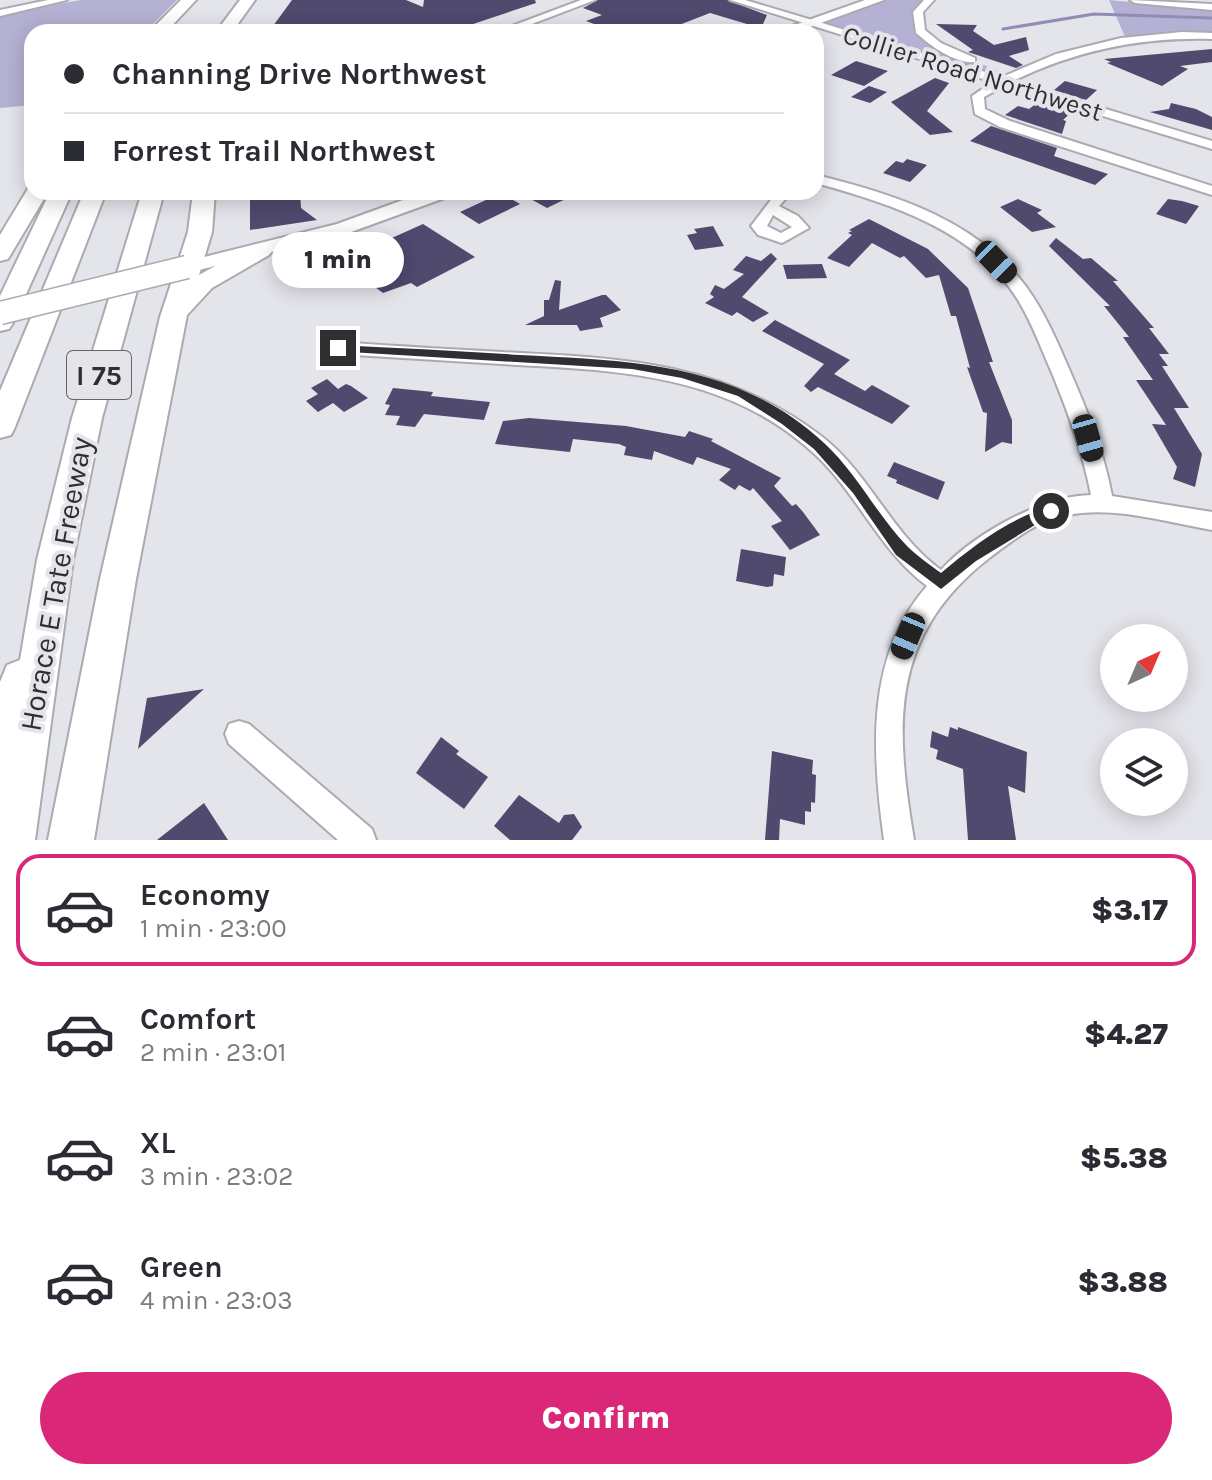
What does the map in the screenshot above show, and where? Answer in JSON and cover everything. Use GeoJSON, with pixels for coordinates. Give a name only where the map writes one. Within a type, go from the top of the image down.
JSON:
{"type":"FeatureCollection","features":[{"type":"Feature","properties":{"kind":"highway"},"geometry":{"type":"LineString","coordinates":[[165,24],[189,0]]}},
{"type":"Feature","properties":{"kind":"highway"},"geometry":{"type":"LineString","coordinates":[[230,24],[248,0]]}},
{"type":"Feature","properties":{"kind":"highway"},"geometry":{"type":"LineString","coordinates":[[244,24],[258,0]]}},
{"type":"Feature","properties":{"kind":"highway"},"geometry":{"type":"LineString","coordinates":[[189,22],[208,1]]}},
{"type":"Feature","properties":{"kind":"highway"},"geometry":{"type":"LineString","coordinates":[[0,254],[32,200]]}},
{"type":"Feature","properties":{"kind":"highway"},"geometry":{"type":"LineString","coordinates":[[0,323],[57,200]]}},
{"type":"Feature","properties":{"kind":"highway","name":"I 75"},"geometry":{"type":"LineString","coordinates":[[0,427],[92,200]]}},
{"type":"Feature","properties":{"kind":"highway","name":"Horace E Tate Freeway"},"geometry":{"type":"LineString","coordinates":[[12,840],[55,560],[87,418],[151,200]]}},
{"type":"Feature","properties":{"kind":"highway"},"geometry":{"type":"LineString","coordinates":[[71,840],[118,579],[173,317],[200,232],[203,200]]}},
{"type":"Feature","properties":{"kind":"highway"},"geometry":{"type":"LineString","coordinates":[[200,232],[216,242],[261,250]]}},
{"type":"Feature","properties":{"kind":"highway"},"geometry":{"type":"LineString","coordinates":[[173,317],[203,283],[261,250]]}},
{"type":"Feature","properties":{"kind":"highway"},"geometry":{"type":"LineString","coordinates":[[0,750],[55,560]]}},
{"type":"Feature","properties":{"kind":"main road"},"geometry":{"type":"LineString","coordinates":[[801,24],[878,0]]}},
{"type":"Feature","properties":{"kind":"main road"},"geometry":{"type":"LineString","coordinates":[[0,313],[344,228],[421,200]]}},
{"type":"Feature","properties":{"kind":"street"},"geometry":{"type":"LineString","coordinates":[[0,13],[62,0]]}},
{"type":"Feature","properties":{"kind":"street"},"geometry":{"type":"LineString","coordinates":[[523,24],[590,0]]}},
{"type":"Feature","properties":{"kind":"street","name":"Collier Road Northwest"},"geometry":{"type":"LineString","coordinates":[[735,0],[813,24]]}},
{"type":"Feature","properties":{"kind":"street"},"geometry":{"type":"LineString","coordinates":[[929,0],[918,12],[917,23],[927,38],[1006,79]]}},
{"type":"Feature","properties":{"kind":"street"},"geometry":{"type":"LineString","coordinates":[[1135,0],[1212,7]]}},
{"type":"Feature","properties":{"kind":"street","name":"Collier Road Northwest"},"geometry":{"type":"LineString","coordinates":[[824,27],[1006,79],[1212,145]]}},
{"type":"Feature","properties":{"kind":"street"},"geometry":{"type":"LineString","coordinates":[[1212,36],[1158,37],[1111,44],[1006,79],[978,96],[979,111],[1005,124],[1212,191]]}},
{"type":"Feature","properties":{"kind":"street"},"geometry":{"type":"LineString","coordinates":[[824,181],[881,197],[936,220],[978,247],[1009,276],[1041,326],[1088,438],[1103,504]]}},
{"type":"Feature","properties":{"kind":"street"},"geometry":{"type":"LineString","coordinates":[[771,208],[778,200]]}},
{"type":"Feature","properties":{"kind":"street"},"geometry":{"type":"LineString","coordinates":[[338,348],[632,365],[684,374],[742,393],[787,420],[819,446],[858,489],[902,551],[941,583]]}},
{"type":"Feature","properties":{"kind":"street"},"geometry":{"type":"LineString","coordinates":[[899,840],[888,778],[890,702],[899,658],[917,615],[941,583],[971,557],[1035,516],[1067,506],[1103,504],[1212,521]]}},
{"type":"Feature","properties":{"kind":"street"},"geometry":{"type":"LineString","coordinates":[[239,734],[361,840]]}},
{"type":"Feature","properties":{"kind":"shaded area"},"geometry":{"type":"Polygon","coordinates":[[[81,0],[177,0],[153,24],[24,24],[24,106],[0,108],[0,15],[81,0]]]}},
{"type":"Feature","properties":{"kind":"shaded area"},"geometry":{"type":"Polygon","coordinates":[[[879,0],[929,0],[918,12],[927,38],[1012,76],[1005,78],[824,27],[824,24],[806,22],[879,0]]]}},
{"type":"Feature","properties":{"kind":"shaded area"},"geometry":{"type":"Polygon","coordinates":[[[1109,0],[1212,10],[1212,33],[1125,37],[1109,0]]]}},
{"type":"Feature","properties":{"kind":"building"},"geometry":{"type":"Polygon","coordinates":[[[292,0],[406,0],[423,7],[424,0],[535,0],[536,3],[473,24],[274,24],[292,0]]]}},
{"type":"Feature","properties":{"kind":"building"},"geometry":{"type":"Polygon","coordinates":[[[598,0],[727,0],[767,15],[763,24],[747,24],[710,13],[682,24],[594,24],[586,21],[602,15],[583,8],[598,0]]]}},
{"type":"Feature","properties":{"kind":"building"},"geometry":{"type":"Polygon","coordinates":[[[936,24],[977,25],[973,31],[994,45],[1026,37],[1029,50],[1009,56],[1023,65],[1016,68],[968,52],[973,50],[936,24]]]}},
{"type":"Feature","properties":{"kind":"building"},"geometry":{"type":"Polygon","coordinates":[[[1212,49],[1212,62],[1180,66],[1188,69],[1162,86],[1104,59],[1212,49]]]}},
{"type":"Feature","properties":{"kind":"building"},"geometry":{"type":"Polygon","coordinates":[[[856,61],[888,71],[864,86],[831,75],[856,61]]]}},
{"type":"Feature","properties":{"kind":"building"},"geometry":{"type":"Polygon","coordinates":[[[935,78],[949,83],[927,111],[953,132],[930,135],[891,102],[935,78]]]}},
{"type":"Feature","properties":{"kind":"building"},"geometry":{"type":"Polygon","coordinates":[[[1065,81],[1097,90],[1086,100],[1054,90],[1065,81]]]}},
{"type":"Feature","properties":{"kind":"building"},"geometry":{"type":"Polygon","coordinates":[[[869,86],[887,92],[870,103],[851,97],[869,86]]]}},
{"type":"Feature","properties":{"kind":"building"},"geometry":{"type":"Polygon","coordinates":[[[1041,100],[1074,110],[1063,120],[1066,121],[1062,134],[1005,115],[1018,106],[1029,109],[1041,100]]]}},
{"type":"Feature","properties":{"kind":"building"},"geometry":{"type":"Polygon","coordinates":[[[1171,103],[1196,109],[1212,117],[1212,130],[1150,112],[1169,109],[1171,103]]]}},
{"type":"Feature","properties":{"kind":"building"},"geometry":{"type":"Polygon","coordinates":[[[991,126],[1057,148],[1054,156],[1108,174],[1095,185],[970,141],[991,126]]]}},
{"type":"Feature","properties":{"kind":"building"},"geometry":{"type":"Polygon","coordinates":[[[907,159],[927,165],[910,182],[883,173],[896,161],[903,163],[907,159]]]}},
{"type":"Feature","properties":{"kind":"building"},"geometry":{"type":"Polygon","coordinates":[[[1018,199],[1042,210],[1037,213],[1056,227],[1032,232],[1000,207],[1018,199]]]}},
{"type":"Feature","properties":{"kind":"building"},"geometry":{"type":"Polygon","coordinates":[[[1168,199],[1199,206],[1186,224],[1156,214],[1168,199]]]}},
{"type":"Feature","properties":{"kind":"building"},"geometry":{"type":"Polygon","coordinates":[[[250,200],[300,200],[301,208],[317,220],[250,230],[250,200]]]}},
{"type":"Feature","properties":{"kind":"building"},"geometry":{"type":"Polygon","coordinates":[[[486,200],[513,200],[520,204],[479,224],[460,212],[486,200]]]}},
{"type":"Feature","properties":{"kind":"building"},"geometry":{"type":"Polygon","coordinates":[[[532,200],[564,200],[547,208],[532,200]]]}},
{"type":"Feature","properties":{"kind":"building"},"geometry":{"type":"Polygon","coordinates":[[[869,219],[928,249],[968,288],[993,362],[989,362],[1012,420],[1012,444],[1002,442],[985,452],[987,413],[983,412],[967,367],[970,368],[956,316],[951,316],[939,275],[926,278],[904,256],[900,258],[872,243],[849,267],[827,258],[852,235],[848,233],[852,231],[849,230],[869,219]]]}},
{"type":"Feature","properties":{"kind":"building"},"geometry":{"type":"Polygon","coordinates":[[[423,224],[475,257],[417,287],[411,283],[383,293],[342,263],[347,261],[345,259],[423,224]]]}},
{"type":"Feature","properties":{"kind":"building"},"geometry":{"type":"Polygon","coordinates":[[[713,226],[724,246],[695,250],[687,235],[697,233],[694,229],[713,226]]]}},
{"type":"Feature","properties":{"kind":"building"},"geometry":{"type":"Polygon","coordinates":[[[1056,238],[1083,259],[1091,258],[1118,281],[1113,281],[1154,328],[1149,328],[1169,354],[1159,354],[1168,366],[1162,366],[1189,408],[1174,408],[1202,454],[1195,487],[1173,479],[1177,467],[1152,424],[1166,425],[1136,380],[1153,380],[1123,337],[1129,337],[1104,306],[1110,306],[1049,246],[1056,238]]]}},
{"type":"Feature","properties":{"kind":"building"},"geometry":{"type":"Polygon","coordinates":[[[771,253],[777,259],[742,297],[769,313],[753,322],[737,312],[732,316],[705,303],[714,297],[710,294],[715,285],[724,289],[744,274],[733,270],[746,256],[761,261],[771,253]]]}},
{"type":"Feature","properties":{"kind":"building"},"geometry":{"type":"Polygon","coordinates":[[[822,264],[827,278],[787,279],[783,265],[822,264]]]}},
{"type":"Feature","properties":{"kind":"building"},"geometry":{"type":"Polygon","coordinates":[[[555,280],[561,281],[559,310],[606,295],[621,310],[600,318],[603,327],[580,331],[577,325],[525,325],[544,316],[544,300],[549,300],[555,280]]]}},
{"type":"Feature","properties":{"kind":"building"},"geometry":{"type":"Polygon","coordinates":[[[775,320],[850,360],[834,374],[865,391],[872,385],[910,406],[892,424],[818,387],[811,392],[804,386],[824,364],[762,331],[775,320]]]}},
{"type":"Feature","properties":{"kind":"building"},"geometry":{"type":"Polygon","coordinates":[[[327,379],[338,389],[346,384],[368,398],[344,412],[333,403],[318,412],[306,401],[318,394],[311,388],[327,379]]]}},
{"type":"Feature","properties":{"kind":"building"},"geometry":{"type":"Polygon","coordinates":[[[393,388],[433,392],[431,396],[490,402],[484,420],[424,414],[415,427],[396,425],[400,416],[385,415],[390,405],[385,404],[393,388]]]}},
{"type":"Feature","properties":{"kind":"building"},"geometry":{"type":"Polygon","coordinates":[[[529,418],[626,426],[685,437],[689,431],[713,439],[711,441],[781,478],[774,486],[792,506],[796,504],[820,535],[790,550],[771,526],[782,521],[753,488],[750,491],[739,485],[735,490],[719,480],[731,469],[697,457],[693,465],[654,451],[652,460],[624,455],[626,447],[619,444],[573,439],[570,452],[495,444],[503,421],[529,418]]]}},
{"type":"Feature","properties":{"kind":"building"},"geometry":{"type":"Polygon","coordinates":[[[894,462],[945,482],[938,500],[896,483],[897,480],[887,476],[894,462]]]}},
{"type":"Feature","properties":{"kind":"building"},"geometry":{"type":"Polygon","coordinates":[[[741,549],[786,557],[784,576],[774,574],[773,586],[767,587],[736,581],[741,549]]]}},
{"type":"Feature","properties":{"kind":"building"},"geometry":{"type":"Polygon","coordinates":[[[204,689],[164,725],[138,749],[147,698],[204,689]]]}},
{"type":"Feature","properties":{"kind":"building"},"geometry":{"type":"Polygon","coordinates":[[[950,727],[958,730],[958,727],[1027,752],[1025,793],[1008,786],[1016,840],[968,840],[963,769],[936,759],[938,750],[930,747],[932,731],[948,737],[950,727]]]}},
{"type":"Feature","properties":{"kind":"building"},"geometry":{"type":"Polygon","coordinates":[[[441,737],[459,751],[456,754],[488,777],[464,809],[416,773],[441,737]]]}},
{"type":"Feature","properties":{"kind":"building"},"geometry":{"type":"Polygon","coordinates":[[[772,751],[813,760],[815,803],[811,802],[811,812],[805,811],[805,825],[780,819],[779,840],[765,840],[772,751]]]}},
{"type":"Feature","properties":{"kind":"building"},"geometry":{"type":"Polygon","coordinates":[[[519,795],[559,823],[564,815],[574,814],[582,827],[572,840],[510,840],[494,826],[519,795]]]}},
{"type":"Feature","properties":{"kind":"building"},"geometry":{"type":"Polygon","coordinates":[[[204,803],[228,840],[157,840],[204,803]]]}},
{"type":"Feature","properties":{"kind":"waterway"},"geometry":{"type":"LineString","coordinates":[[1003,29],[1094,14],[1212,18]]}},
{"type":"Feature","properties":{"kind":"route"},"geometry":{"type":"LineString","coordinates":[[338,348],[632,365],[684,374],[742,393],[787,420],[819,446],[858,489],[902,551],[941,583],[971,557],[1035,516],[1051,511]]}}]}
